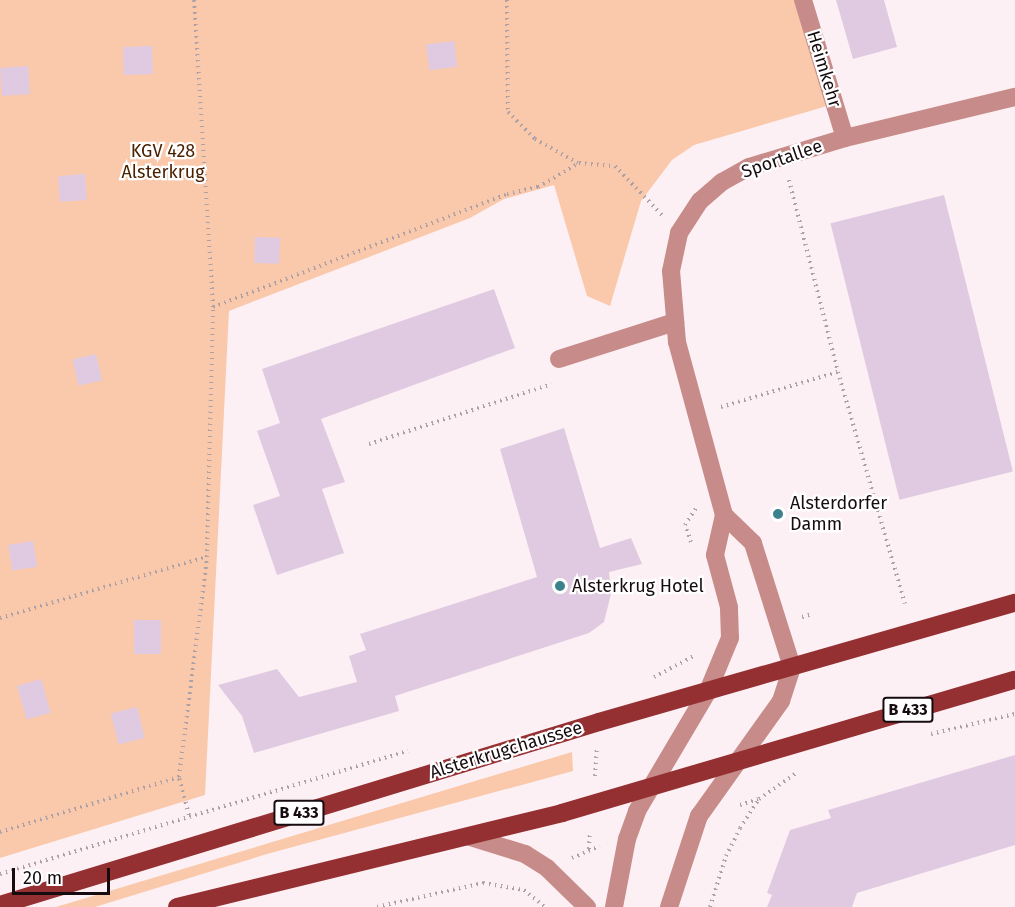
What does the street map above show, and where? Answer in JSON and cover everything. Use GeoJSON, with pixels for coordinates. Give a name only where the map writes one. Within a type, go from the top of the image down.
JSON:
{"type":"FeatureCollection","features":[{"type":"Feature","properties":{"kind":"main road","name":"Alsterkrugchaussee"},"geometry":{"type":"LineString","coordinates":[[0,905],[708,691],[1015,603]]}},
{"type":"Feature","properties":{"kind":"main road","name":"B 433"},"geometry":{"type":"LineString","coordinates":[[177,907],[470,837],[1015,680]]}},
{"type":"Feature","properties":{"kind":"street","name":"Heimkehr"},"geometry":{"type":"LineString","coordinates":[[803,0],[845,138]]}},
{"type":"Feature","properties":{"kind":"street","name":"Sportallee"},"geometry":{"type":"LineString","coordinates":[[792,667],[753,543],[724,515],[694,415],[675,322],[671,272],[679,233],[700,201],[722,182],[782,156],[845,138],[1015,97]]}},
{"type":"Feature","properties":{"kind":"street"},"geometry":{"type":"LineString","coordinates":[[559,360],[675,322]]}},
{"type":"Feature","properties":{"kind":"street","name":"Sportallee"},"geometry":{"type":"LineString","coordinates":[[650,785],[708,691],[730,638],[729,607],[715,555],[724,515]]}},
{"type":"Feature","properties":{"kind":"street"},"geometry":{"type":"LineString","coordinates":[[669,907],[699,816],[780,701],[792,667]]}},
{"type":"Feature","properties":{"kind":"street"},"geometry":{"type":"LineString","coordinates":[[614,907],[627,838],[650,785]]}},
{"type":"Feature","properties":{"kind":"street"},"geometry":{"type":"LineString","coordinates":[[470,837],[525,854],[547,868],[587,907]]}},
{"type":"Feature","properties":{"kind":"path"},"geometry":{"type":"LineString","coordinates":[[189,815],[179,777],[207,557],[213,307],[194,0]]}},
{"type":"Feature","properties":{"kind":"path"},"geometry":{"type":"LineString","coordinates":[[507,0],[508,112],[535,139],[579,163],[615,166],[679,233]]}},
{"type":"Feature","properties":{"kind":"path"},"geometry":{"type":"LineString","coordinates":[[782,156],[838,372],[905,604]]}},
{"type":"Feature","properties":{"kind":"path"},"geometry":{"type":"LineString","coordinates":[[213,307],[507,194],[538,187],[579,163]]}},
{"type":"Feature","properties":{"kind":"path"},"geometry":{"type":"LineString","coordinates":[[694,415],[838,372]]}},
{"type":"Feature","properties":{"kind":"path"},"geometry":{"type":"LineString","coordinates":[[369,444],[563,380]]}},
{"type":"Feature","properties":{"kind":"path"},"geometry":{"type":"LineString","coordinates":[[0,618],[207,557]]}},
{"type":"Feature","properties":{"kind":"path"},"geometry":{"type":"LineString","coordinates":[[646,681],[696,654]]}},
{"type":"Feature","properties":{"kind":"path"},"geometry":{"type":"LineString","coordinates":[[922,737],[1015,714]]}},
{"type":"Feature","properties":{"kind":"path"},"geometry":{"type":"LineString","coordinates":[[596,765],[597,747]]}},
{"type":"Feature","properties":{"kind":"path"},"geometry":{"type":"LineString","coordinates":[[0,874],[189,815],[418,748]]}},
{"type":"Feature","properties":{"kind":"path"},"geometry":{"type":"LineString","coordinates":[[741,804],[759,799],[802,769]]}},
{"type":"Feature","properties":{"kind":"path"},"geometry":{"type":"LineString","coordinates":[[0,832],[179,777]]}},
{"type":"Feature","properties":{"kind":"path"},"geometry":{"type":"LineString","coordinates":[[710,907],[726,856],[759,799]]}},
{"type":"Feature","properties":{"kind":"path"},"geometry":{"type":"LineString","coordinates":[[568,862],[575,854],[589,849],[590,826]]}},
{"type":"Feature","properties":{"kind":"path"},"geometry":{"type":"LineString","coordinates":[[377,907],[483,883],[504,884],[537,899],[545,907]]}},
{"type":"Feature","properties":{"kind":"green space","name":"KGV 428 Alsterkrug"},"geometry":{"type":"Polygon","coordinates":[[[0,0],[804,0],[834,104],[694,145],[672,160],[641,201],[610,306],[587,296],[554,185],[504,199],[470,218],[229,311],[205,795],[0,858],[0,0]]]}},
{"type":"Feature","properties":{"kind":"green space"},"geometry":{"type":"Polygon","coordinates":[[[572,752],[573,771],[267,854],[95,907],[56,907],[572,752]]]}},
{"type":"Feature","properties":{"kind":"building"},"geometry":{"type":"Polygon","coordinates":[[[836,0],[884,0],[897,47],[853,59],[836,0]]]}},
{"type":"Feature","properties":{"kind":"building"},"geometry":{"type":"Polygon","coordinates":[[[454,41],[457,67],[429,70],[426,44],[454,41]]]}},
{"type":"Feature","properties":{"kind":"building"},"geometry":{"type":"Polygon","coordinates":[[[152,46],[153,74],[124,75],[123,47],[152,46]]]}},
{"type":"Feature","properties":{"kind":"building"},"geometry":{"type":"Polygon","coordinates":[[[28,66],[30,94],[2,96],[0,68],[28,66]]]}},
{"type":"Feature","properties":{"kind":"building"},"geometry":{"type":"Polygon","coordinates":[[[85,174],[87,200],[60,202],[58,176],[85,174]]]}},
{"type":"Feature","properties":{"kind":"building"},"geometry":{"type":"Polygon","coordinates":[[[944,195],[1013,472],[899,500],[830,223],[944,195]]]}},
{"type":"Feature","properties":{"kind":"building"},"geometry":{"type":"Polygon","coordinates":[[[255,237],[280,238],[279,264],[254,263],[255,237]]]}},
{"type":"Feature","properties":{"kind":"building"},"geometry":{"type":"Polygon","coordinates":[[[494,289],[515,348],[321,419],[345,482],[322,489],[344,553],[277,575],[253,505],[280,496],[257,431],[280,423],[262,369],[494,289]]]}},
{"type":"Feature","properties":{"kind":"building"},"geometry":{"type":"Polygon","coordinates":[[[96,354],[102,380],[79,386],[73,359],[96,354]]]}},
{"type":"Feature","properties":{"kind":"building","name":"Alsterkrug Hotel"},"geometry":{"type":"Polygon","coordinates":[[[564,428],[600,548],[631,538],[642,564],[609,572],[611,594],[604,622],[589,633],[395,696],[399,711],[254,753],[242,716],[218,685],[277,669],[299,697],[357,682],[349,656],[366,650],[360,634],[537,577],[500,449],[564,428]]]}},
{"type":"Feature","properties":{"kind":"building"},"geometry":{"type":"Polygon","coordinates":[[[33,541],[37,567],[12,571],[8,545],[33,541]]]}},
{"type":"Feature","properties":{"kind":"building"},"geometry":{"type":"Polygon","coordinates":[[[134,620],[161,620],[161,654],[134,654],[134,620]]]}},
{"type":"Feature","properties":{"kind":"building"},"geometry":{"type":"Polygon","coordinates":[[[41,679],[51,713],[27,720],[17,686],[41,679]]]}},
{"type":"Feature","properties":{"kind":"building"},"geometry":{"type":"Polygon","coordinates":[[[137,707],[145,738],[119,745],[111,714],[137,707]]]}},
{"type":"Feature","properties":{"kind":"building"},"geometry":{"type":"Polygon","coordinates":[[[1015,755],[1015,845],[857,893],[852,907],[767,907],[772,895],[767,893],[790,830],[831,818],[828,810],[1015,755]]]}},
{"type":"Feature","properties":{"kind":"place","name":"Alsterdorfer Damm"},"geometry":{"type":"Point","coordinates":[778,514]}},
{"type":"Feature","properties":{"kind":"place","name":"Alsterkrug Hotel"},"geometry":{"type":"Point","coordinates":[560,586]}}]}
